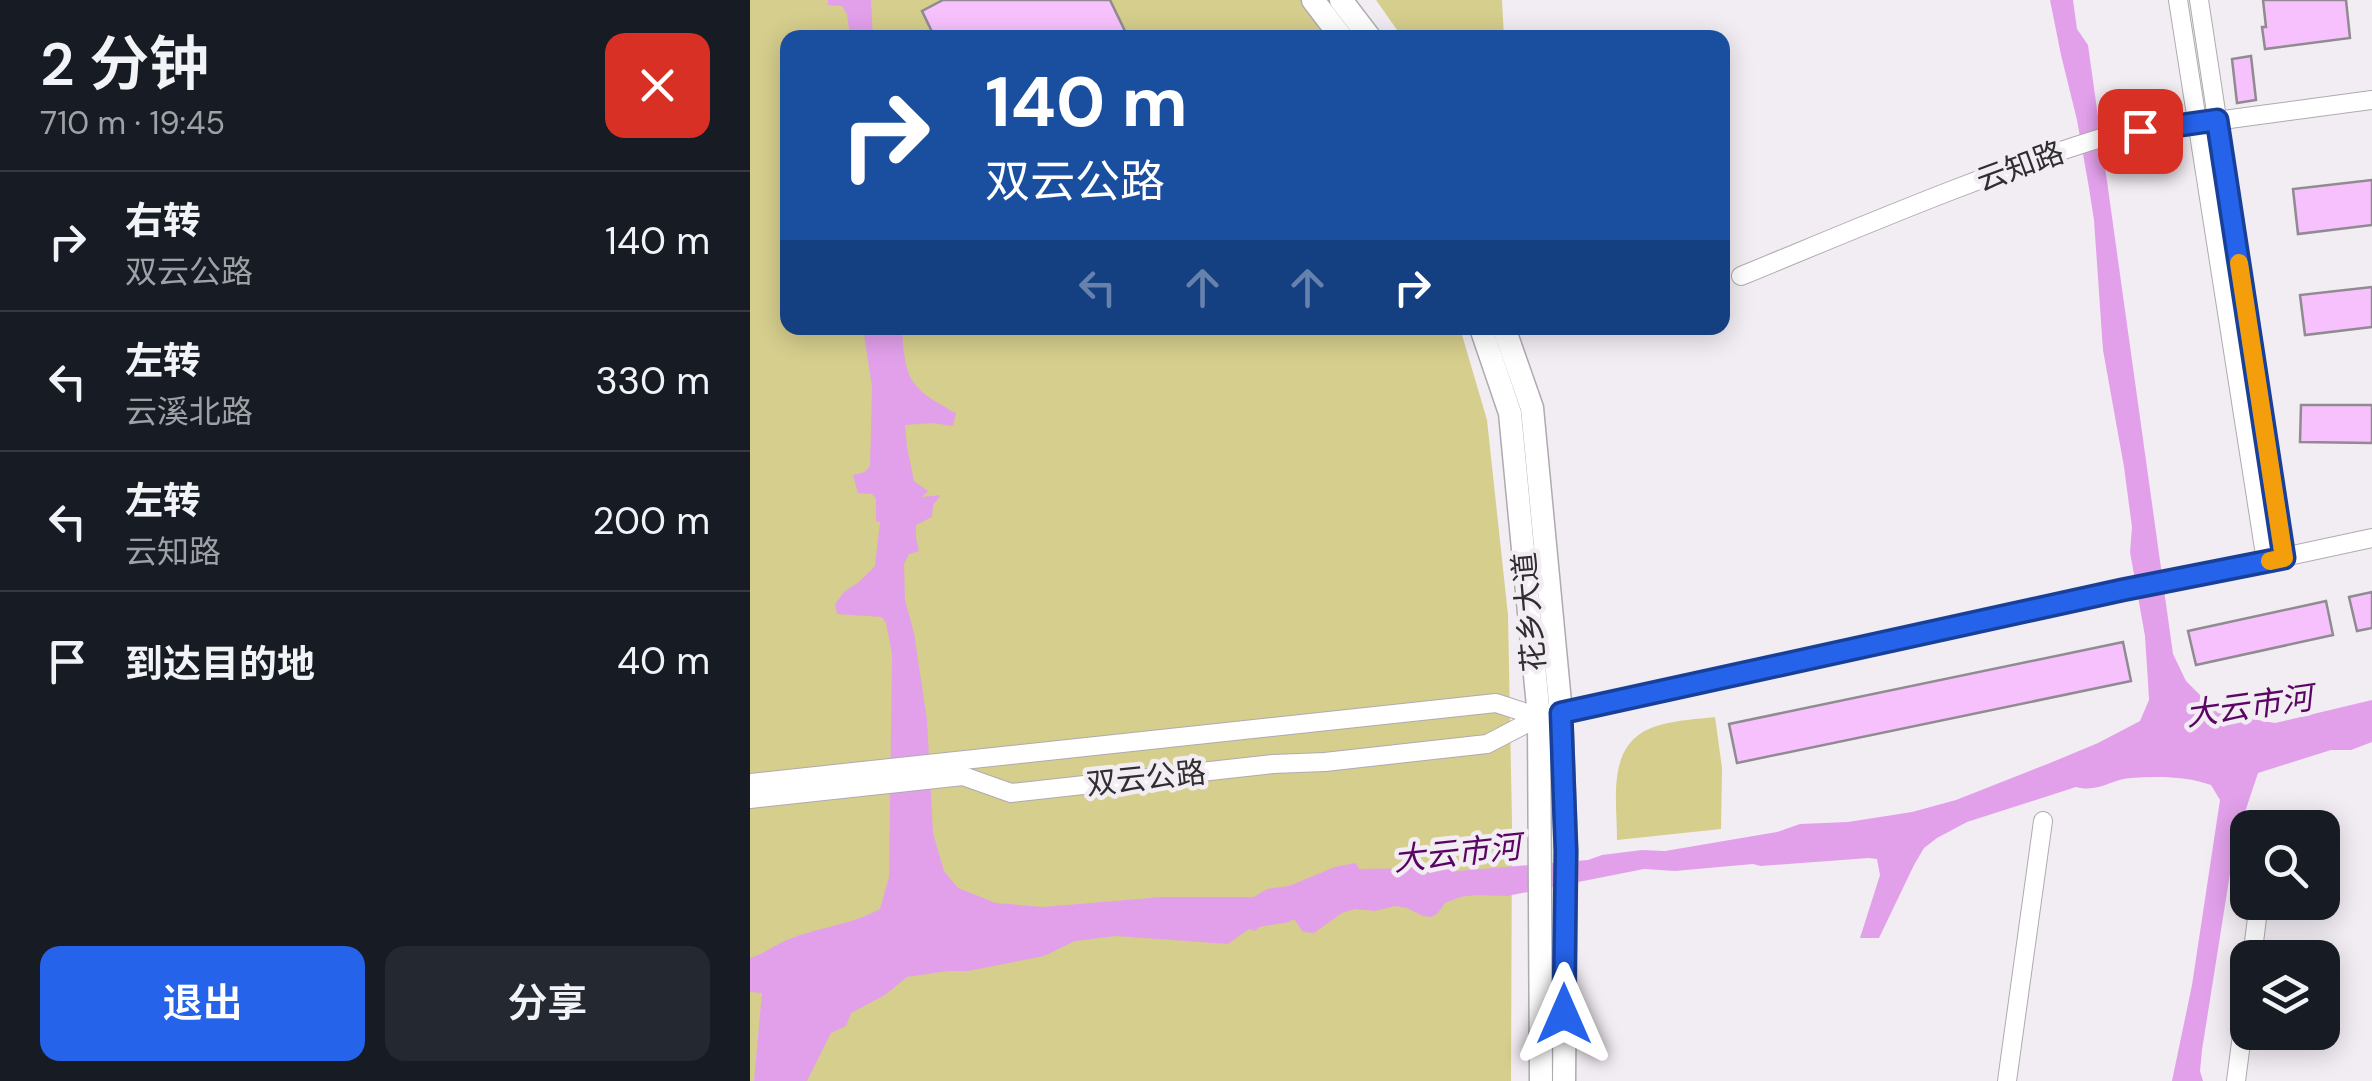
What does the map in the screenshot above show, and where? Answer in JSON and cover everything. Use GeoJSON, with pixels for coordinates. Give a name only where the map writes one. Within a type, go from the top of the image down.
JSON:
{"type":"FeatureCollection","features":[{"type":"Feature","properties":{"kind":"main road"},"geometry":{"type":"LineString","coordinates":[[1313,0],[1336,30]]}},
{"type":"Feature","properties":{"kind":"main road"},"geometry":{"type":"LineString","coordinates":[[1341,0],[1364,30]]}},
{"type":"Feature","properties":{"kind":"main road","name":"花乡大道"},"geometry":{"type":"LineString","coordinates":[[1483,335],[1510,413],[1566,851],[1564,1081]]}},
{"type":"Feature","properties":{"kind":"main road","name":"花乡大道"},"geometry":{"type":"LineString","coordinates":[[1506,335],[1532,408],[1550,715],[1540,852],[1542,1081]]}},
{"type":"Feature","properties":{"kind":"street"},"geometry":{"type":"LineString","coordinates":[[2178,0],[2275,560]]}},
{"type":"Feature","properties":{"kind":"street"},"geometry":{"type":"LineString","coordinates":[[2199,0],[2275,560]]}},
{"type":"Feature","properties":{"kind":"street","name":"云知路"},"geometry":{"type":"LineString","coordinates":[[1741,276],[1894,213],[2111,135],[2372,100]]}},
{"type":"Feature","properties":{"kind":"street","name":"双云公路"},"geometry":{"type":"LineString","coordinates":[[937,771],[1011,793],[1487,744],[1550,715],[2372,538]]}},
{"type":"Feature","properties":{"kind":"street","name":"双云公路"},"geometry":{"type":"LineString","coordinates":[[750,799],[873,778],[1496,703],[1550,715]]}},
{"type":"Feature","properties":{"kind":"street","name":"双云公路"},"geometry":{"type":"LineString","coordinates":[[750,782],[873,778]]}},
{"type":"Feature","properties":{"kind":"street"},"geometry":{"type":"LineString","coordinates":[[2008,1081],[2043,822]]}},
{"type":"Feature","properties":{"kind":"street"},"geometry":{"type":"LineString","coordinates":[[2236,1081],[2240,1050]]}},
{"type":"Feature","properties":{"kind":"shaded area"},"geometry":{"type":"Polygon","coordinates":[[[750,0],[1301,0],[1324,30],[780,30],[780,335],[1462,335],[1487,420],[1508,615],[1511,1081],[750,1081],[750,0]]]}},
{"type":"Feature","properties":{"kind":"shaded area"},"geometry":{"type":"Polygon","coordinates":[[[828,0],[871,0],[873,30],[849,30],[842,6],[828,5],[828,0]]]}},
{"type":"Feature","properties":{"kind":"shaded area"},"geometry":{"type":"Polygon","coordinates":[[[1376,0],[1502,0],[1504,30],[1397,30],[1376,0]]]}},
{"type":"Feature","properties":{"kind":"shaded area"},"geometry":{"type":"Polygon","coordinates":[[[2050,0],[2073,0],[2077,29],[2088,45],[2173,654],[2186,681],[2218,713],[2275,723],[2372,700],[2372,742],[2351,750],[2331,750],[2258,773],[2246,810],[2230,810],[2230,874],[2202,1050],[2203,1081],[2172,1081],[2192,985],[2220,800],[2211,785],[2162,777],[2076,787],[1967,822],[1937,838],[1924,848],[1914,865],[1879,938],[1860,938],[1880,875],[1877,859],[1869,858],[1675,871],[1644,869],[1507,896],[1460,897],[1445,903],[1431,917],[1395,906],[1375,911],[1355,909],[1342,913],[1314,933],[1303,932],[1294,919],[1255,931],[1249,929],[1228,944],[1116,936],[1075,941],[1044,956],[968,971],[907,977],[885,995],[851,1013],[846,1026],[831,1033],[807,1081],[754,1081],[762,993],[750,992],[750,958],[787,940],[880,909],[889,877],[892,654],[886,623],[882,617],[837,614],[835,604],[875,566],[880,522],[876,521],[876,499],[872,494],[858,493],[853,475],[870,466],[872,387],[864,335],[903,335],[912,381],[956,413],[953,426],[905,425],[914,481],[928,491],[922,497],[941,495],[933,505],[932,517],[916,525],[919,551],[909,554],[904,564],[905,600],[927,720],[933,833],[944,871],[958,888],[996,903],[1043,907],[1163,897],[1254,897],[1267,889],[1289,886],[1335,867],[1356,863],[1359,869],[1458,871],[1588,860],[1777,832],[1800,824],[1848,822],[1912,812],[1956,800],[2098,743],[2140,721],[2149,700],[2145,636],[2130,552],[2132,527],[2103,350],[2094,220],[2050,0]]]}},
{"type":"Feature","properties":{"kind":"shaded area"},"geometry":{"type":"Polygon","coordinates":[[[1715,717],[1722,768],[1721,829],[1617,840],[1618,772],[1630,743],[1642,732],[1660,725],[1715,717]]]}},
{"type":"Feature","properties":{"kind":"building"},"geometry":{"type":"Polygon","coordinates":[[[943,0],[1110,0],[1125,30],[931,30],[922,11],[943,0]]]}},
{"type":"Feature","properties":{"kind":"building"},"geometry":{"type":"Polygon","coordinates":[[[2263,0],[2346,0],[2350,38],[2265,49],[2263,0]]]}},
{"type":"Feature","properties":{"kind":"building"},"geometry":{"type":"Polygon","coordinates":[[[2251,56],[2256,100],[2237,103],[2232,59],[2251,56]]]}},
{"type":"Feature","properties":{"kind":"building"},"geometry":{"type":"Polygon","coordinates":[[[2372,180],[2372,225],[2298,234],[2293,189],[2372,180]]]}},
{"type":"Feature","properties":{"kind":"building"},"geometry":{"type":"Polygon","coordinates":[[[2372,287],[2372,327],[2305,335],[2300,295],[2372,287]]]}},
{"type":"Feature","properties":{"kind":"building"},"geometry":{"type":"Polygon","coordinates":[[[2301,405],[2372,405],[2372,443],[2300,442],[2301,405]]]}},
{"type":"Feature","properties":{"kind":"building"},"geometry":{"type":"Polygon","coordinates":[[[2372,592],[2372,628],[2357,631],[2349,597],[2372,592]]]}},
{"type":"Feature","properties":{"kind":"building"},"geometry":{"type":"Polygon","coordinates":[[[2326,601],[2333,635],[2196,665],[2188,631],[2326,601]]]}},
{"type":"Feature","properties":{"kind":"building"},"geometry":{"type":"Polygon","coordinates":[[[2123,642],[2131,681],[1737,763],[1729,724],[2123,642]]]}},
{"type":"Feature","properties":{"kind":"slow traffic"},"geometry":{"type":"LineString","coordinates":[[2239,263],[2284,558],[2270,561]]}},
{"type":"Feature","properties":{"kind":"route"},"geometry":{"type":"LineString","coordinates":[[1564,1014],[1566,851],[1561,713],[2284,558],[2217,120],[2140,131]]}},
{"type":"Feature","properties":{"kind":"water label","name":"大云市河"},"geometry":{"type":"Point","coordinates":[2249,706]}},
{"type":"Feature","properties":{"kind":"water label","name":"大云市河"},"geometry":{"type":"Point","coordinates":[1457,853]}}]}
